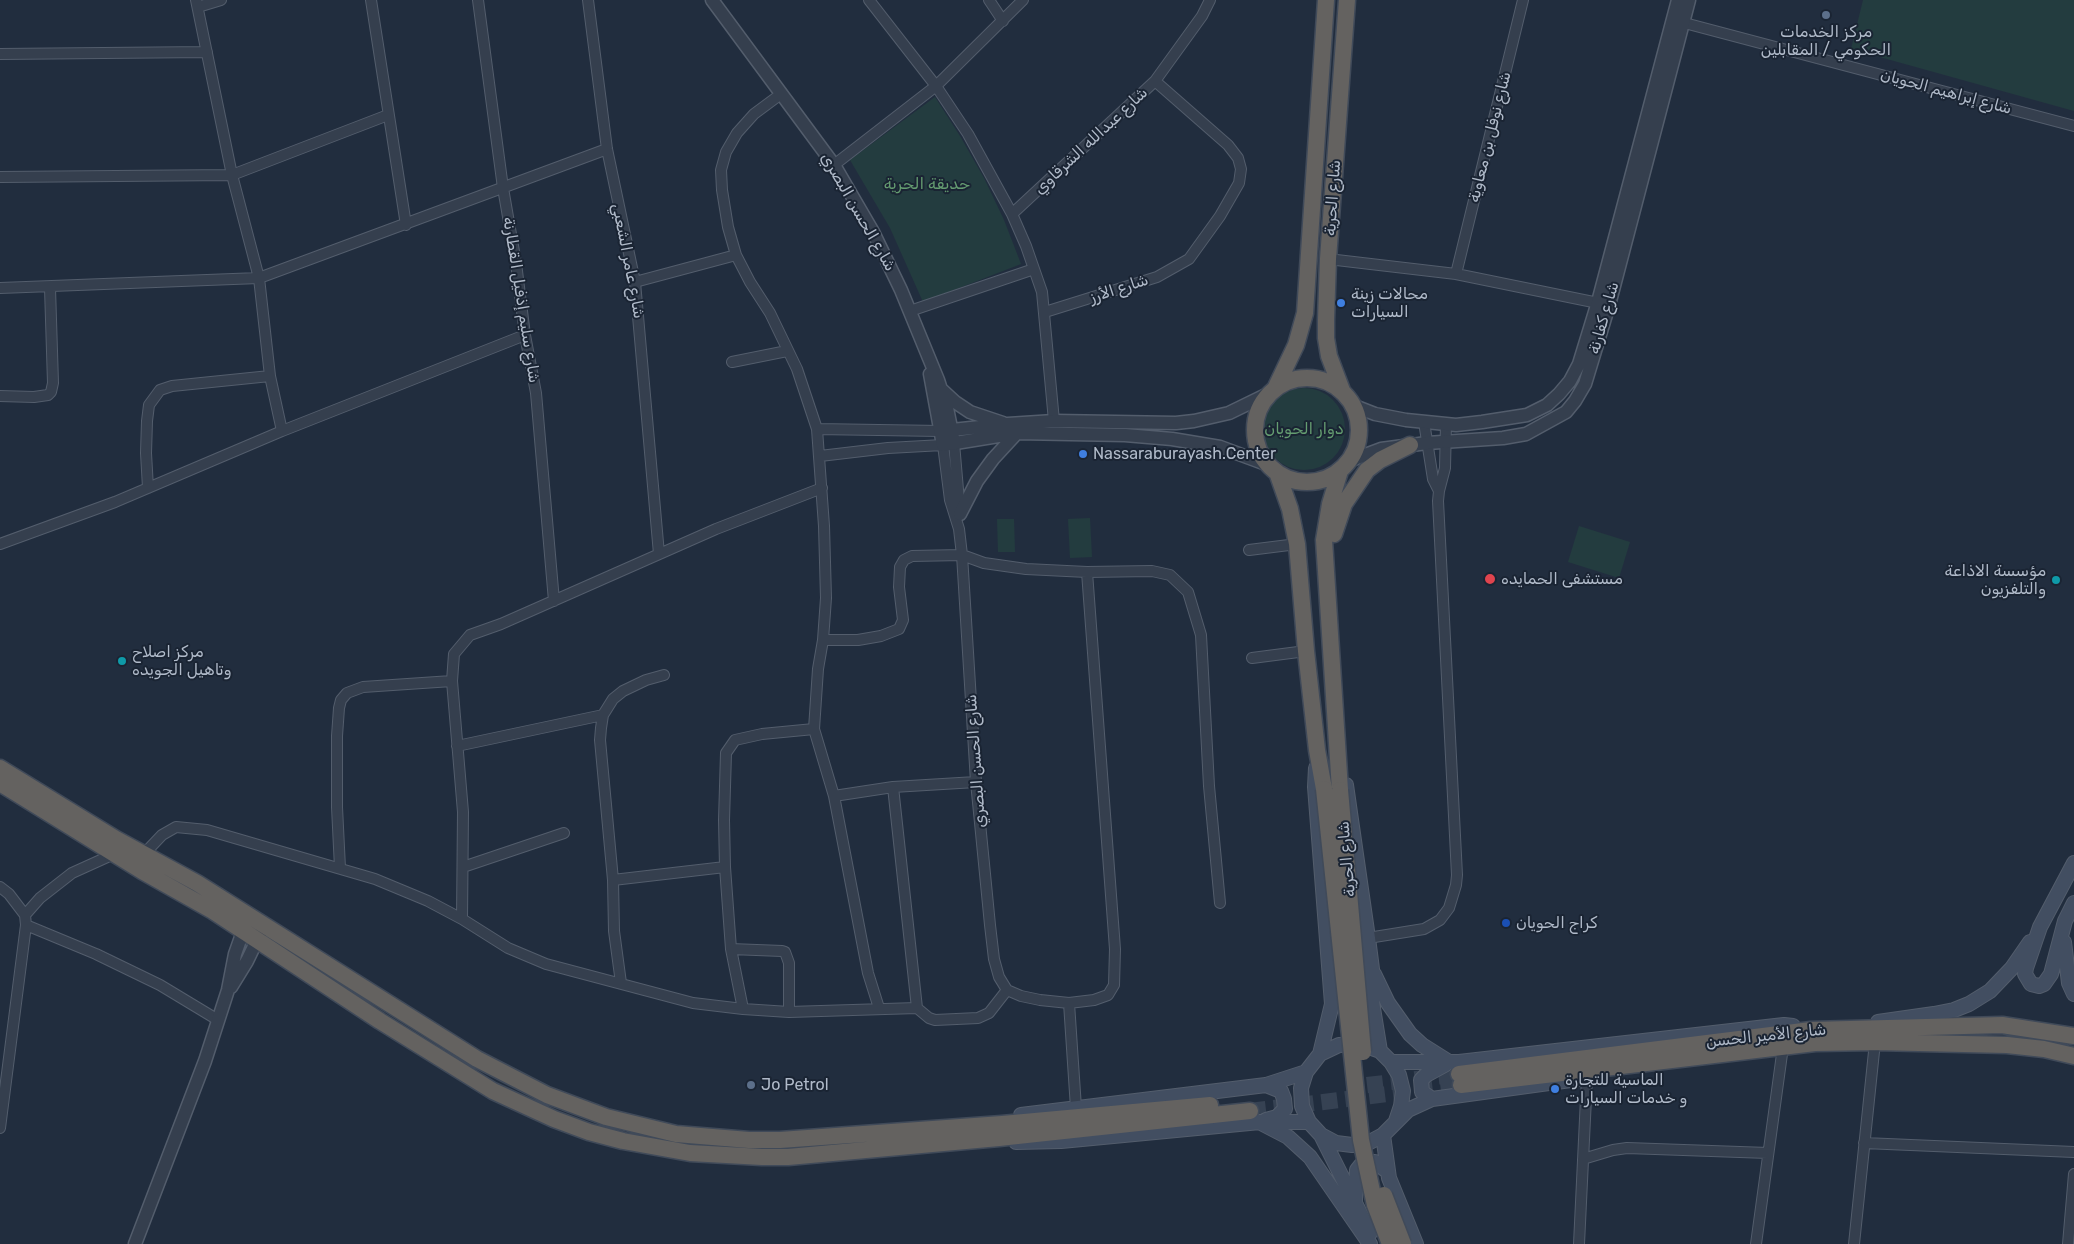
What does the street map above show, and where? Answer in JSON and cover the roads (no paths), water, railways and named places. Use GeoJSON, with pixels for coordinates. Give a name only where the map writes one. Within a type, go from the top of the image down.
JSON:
{"type":"FeatureCollection","features":[{"type":"Feature","properties":{"kind":"highway","name":"شارع الحرية"},"geometry":{"type":"LineString","coordinates":[[1273,390],[1296,345],[1305,314],[1326,0]]}},
{"type":"Feature","properties":{"kind":"highway","name":"شارع الحرية"},"geometry":{"type":"LineString","coordinates":[[1348,0],[1328,259],[1326,338],[1329,356],[1348,399]]}},
{"type":"Feature","properties":{"kind":"highway"},"geometry":{"type":"LineString","coordinates":[[1304,378],[1318,379],[1332,384],[1348,399],[1357,419],[1359,433],[1356,448],[1344,466],[1329,478],[1316,482],[1297,482],[1272,469],[1257,447],[1255,428],[1259,409],[1273,390],[1289,381],[1304,378]]}},
{"type":"Feature","properties":{"kind":"highway"},"geometry":{"type":"LineString","coordinates":[[1326,578],[1338,520],[1352,489],[1367,470],[1380,460],[1410,445]]}},
{"type":"Feature","properties":{"kind":"highway","name":"شارع الحرية"},"geometry":{"type":"LineString","coordinates":[[1344,466],[1330,504],[1324,540],[1340,790],[1370,1128],[1374,1155],[1386,1205],[1403,1244]]}},
{"type":"Feature","properties":{"kind":"highway","name":"شارع الحرية"},"geometry":{"type":"LineString","coordinates":[[1272,469],[1290,509],[1297,544],[1306,651],[1317,750],[1324,789],[1361,1140],[1375,1204],[1390,1244]]}},
{"type":"Feature","properties":{"kind":"highway"},"geometry":{"type":"LineString","coordinates":[[0,768],[52,802],[197,883],[477,1059],[547,1095],[606,1117],[676,1134],[748,1140],[1000,1131],[1253,1111]]}},
{"type":"Feature","properties":{"kind":"highway"},"geometry":{"type":"LineString","coordinates":[[0,783],[114,854],[214,911],[387,1026],[493,1091],[554,1119],[589,1132],[654,1148],[690,1153],[762,1158],[806,1156],[1000,1131]]}},
{"type":"Feature","properties":{"kind":"highway","name":"شارع الأمير الحسن"},"geometry":{"type":"LineString","coordinates":[[1457,1074],[1813,1036],[1844,1028],[2002,1025],[2074,1036]]}},
{"type":"Feature","properties":{"kind":"highway","name":"شارع الأمير الحسن"},"geometry":{"type":"LineString","coordinates":[[1813,1036],[1875,1042],[2007,1045],[2044,1049],[2074,1056]]}},
{"type":"Feature","properties":{"kind":"main road"},"geometry":{"type":"LineString","coordinates":[[1317,750],[1315,787],[1332,1004],[1338,1022],[1349,1027],[1355,1026],[1367,1018],[1372,1002]]}},
{"type":"Feature","properties":{"kind":"main road"},"geometry":{"type":"LineString","coordinates":[[1338,750],[1348,797],[1368,938],[1372,969],[1372,1002],[1380,1051]]}},
{"type":"Feature","properties":{"kind":"main road"},"geometry":{"type":"LineString","coordinates":[[1844,1028],[1954,1010],[1986,994],[2012,968],[2040,927],[2074,863]]}},
{"type":"Feature","properties":{"kind":"main road"},"geometry":{"type":"LineString","coordinates":[[2040,927],[2025,974],[2031,984],[2039,986],[2051,974],[2065,922],[2074,903]]}},
{"type":"Feature","properties":{"kind":"main road"},"geometry":{"type":"LineString","coordinates":[[2065,922],[2064,960],[2068,984],[2074,994]]}},
{"type":"Feature","properties":{"kind":"main road"},"geometry":{"type":"LineString","coordinates":[[1372,969],[1398,1019],[1422,1045],[1457,1074]]}},
{"type":"Feature","properties":{"kind":"main road"},"geometry":{"type":"LineString","coordinates":[[1332,1004],[1320,1054],[1306,1072],[1301,1088],[1302,1106],[1309,1122],[1321,1135],[1376,1244]]}},
{"type":"Feature","properties":{"kind":"main road"},"geometry":{"type":"LineString","coordinates":[[1432,1099],[1422,1092],[1421,1080],[1426,1075],[1457,1074],[1784,1025],[1813,1036]]}},
{"type":"Feature","properties":{"kind":"main road"},"geometry":{"type":"LineString","coordinates":[[1321,1135],[1336,1143],[1352,1146],[1368,1143],[1383,1135],[1408,1110],[1432,1099],[1587,1077],[1782,1054],[1813,1036]]}},
{"type":"Feature","properties":{"kind":"main road"},"geometry":{"type":"LineString","coordinates":[[1320,1054],[1339,1045],[1360,1044],[1380,1051],[1391,1062],[1399,1075],[1403,1090],[1401,1106],[1396,1121]]}},
{"type":"Feature","properties":{"kind":"main road"},"geometry":{"type":"LineString","coordinates":[[1391,1062],[1457,1074]]}},
{"type":"Feature","properties":{"kind":"main road"},"geometry":{"type":"LineString","coordinates":[[1306,1072],[1266,1085],[1017,1116],[1000,1131],[1028,1142],[1061,1141],[1253,1111],[1309,1122]]}},
{"type":"Feature","properties":{"kind":"main road"},"geometry":{"type":"LineString","coordinates":[[1253,1111],[1277,1117],[1285,1109],[1281,1091],[1266,1085]]}},
{"type":"Feature","properties":{"kind":"main road"},"geometry":{"type":"LineString","coordinates":[[1253,1111],[1288,1137],[1310,1157],[1370,1244]]}},
{"type":"Feature","properties":{"kind":"main road"},"geometry":{"type":"LineString","coordinates":[[1383,1135],[1387,1171],[1392,1188],[1416,1244]]}},
{"type":"Feature","properties":{"kind":"main road"},"geometry":{"type":"LineString","coordinates":[[1355,1203],[1356,1176],[1360,1165],[1375,1162],[1387,1171]]}},
{"type":"Feature","properties":{"kind":"street"},"geometry":{"type":"LineString","coordinates":[[221,0],[197,3],[232,175],[259,278],[270,376],[282,431]]}},
{"type":"Feature","properties":{"kind":"street"},"geometry":{"type":"LineString","coordinates":[[371,0],[406,225]]}},
{"type":"Feature","properties":{"kind":"street","name":"شارع سليم إذفيل القطارنة"},"geometry":{"type":"LineString","coordinates":[[478,0],[503,188],[536,393],[554,601]]}},
{"type":"Feature","properties":{"kind":"street","name":"شارع عامر الشعبي"},"geometry":{"type":"LineString","coordinates":[[588,0],[607,148],[635,282],[659,554]]}},
{"type":"Feature","properties":{"kind":"street","name":"شارع الحسن البصري"},"geometry":{"type":"LineString","coordinates":[[712,0],[834,165],[873,232],[910,311],[941,388],[947,408],[950,500],[958,529],[962,555],[976,782],[994,959],[999,977],[1007,990]]}},
{"type":"Feature","properties":{"kind":"street"},"geometry":{"type":"LineString","coordinates":[[870,0],[936,86],[968,134],[1012,214],[1042,292],[1054,422]]}},
{"type":"Feature","properties":{"kind":"street"},"geometry":{"type":"LineString","coordinates":[[989,0],[1003,21]]}},
{"type":"Feature","properties":{"kind":"street"},"geometry":{"type":"LineString","coordinates":[[834,165],[936,86],[1023,0]]}},
{"type":"Feature","properties":{"kind":"street"},"geometry":{"type":"LineString","coordinates":[[1155,81],[1202,16],[1210,0]]}},
{"type":"Feature","properties":{"kind":"street","name":"شارع نوفل بن معاوية"},"geometry":{"type":"LineString","coordinates":[[1456,274],[1524,0]]}},
{"type":"Feature","properties":{"kind":"street","name":"شارع كفارنة"},"geometry":{"type":"LineString","coordinates":[[1678,0],[1678,22]]}},
{"type":"Feature","properties":{"kind":"street","name":"شارع كفارنة"},"geometry":{"type":"LineString","coordinates":[[1344,466],[1381,448],[1503,438],[1526,434],[1566,412],[1575,401],[1584,384],[1603,304],[1678,22],[1689,0]]}},
{"type":"Feature","properties":{"kind":"street","name":"شارع إبراهيم الحويان"},"geometry":{"type":"LineString","coordinates":[[1678,22],[2074,126]]}},
{"type":"Feature","properties":{"kind":"street"},"geometry":{"type":"LineString","coordinates":[[0,54],[206,52]]}},
{"type":"Feature","properties":{"kind":"street","name":"شارع عبدالله الشرقاوي"},"geometry":{"type":"LineString","coordinates":[[1012,214],[1155,81],[1228,145],[1238,158],[1241,169],[1239,183],[1230,200],[1206,238],[1189,259]]}},
{"type":"Feature","properties":{"kind":"street"},"geometry":{"type":"LineString","coordinates":[[781,94],[754,114],[737,133],[726,152],[721,170],[722,190],[728,227],[736,255],[750,282],[770,313],[797,369],[816,429],[822,488],[826,598],[814,729],[834,796],[868,973],[879,1008]]}},
{"type":"Feature","properties":{"kind":"street"},"geometry":{"type":"LineString","coordinates":[[0,177],[232,175],[388,115]]}},
{"type":"Feature","properties":{"kind":"street"},"geometry":{"type":"LineString","coordinates":[[0,288],[50,288],[259,278],[406,225],[607,148]]}},
{"type":"Feature","properties":{"kind":"street"},"geometry":{"type":"LineString","coordinates":[[635,282],[736,255]]}},
{"type":"Feature","properties":{"kind":"street","name":"شارع الأرز"},"geometry":{"type":"LineString","coordinates":[[1045,312],[1157,277],[1189,259]]}},
{"type":"Feature","properties":{"kind":"street"},"geometry":{"type":"LineString","coordinates":[[1328,259],[1456,274],[1603,304]]}},
{"type":"Feature","properties":{"kind":"street"},"geometry":{"type":"LineString","coordinates":[[910,311],[1034,269]]}},
{"type":"Feature","properties":{"kind":"street"},"geometry":{"type":"LineString","coordinates":[[0,396],[34,397],[48,395],[51,392],[53,383],[50,288]]}},
{"type":"Feature","properties":{"kind":"street","name":"شارع كفارنة"},"geometry":{"type":"LineString","coordinates":[[1348,399],[1375,414],[1456,425],[1527,415],[1546,406],[1570,381],[1579,364],[1603,304]]}},
{"type":"Feature","properties":{"kind":"street"},"geometry":{"type":"LineString","coordinates":[[0,544],[116,502],[282,431],[526,335]]}},
{"type":"Feature","properties":{"kind":"street"},"geometry":{"type":"LineString","coordinates":[[732,362],[787,351]]}},
{"type":"Feature","properties":{"kind":"street","name":"شارع الحسن البصري"},"geometry":{"type":"LineString","coordinates":[[930,364],[930,384],[947,438],[960,514],[958,529]]}},
{"type":"Feature","properties":{"kind":"street"},"geometry":{"type":"LineString","coordinates":[[148,488],[147,421],[149,406],[160,390],[185,384],[270,376]]}},
{"type":"Feature","properties":{"kind":"street"},"geometry":{"type":"LineString","coordinates":[[941,388],[955,402],[970,412],[1012,429],[1172,439],[1220,447],[1272,469]]}},
{"type":"Feature","properties":{"kind":"street"},"geometry":{"type":"LineString","coordinates":[[820,456],[888,448],[1054,422],[1176,423],[1194,421],[1229,413],[1273,390]]}},
{"type":"Feature","properties":{"kind":"street"},"geometry":{"type":"LineString","coordinates":[[1424,422],[1433,479],[1439,491]]}},
{"type":"Feature","properties":{"kind":"street"},"geometry":{"type":"LineString","coordinates":[[1368,938],[1424,929],[1440,920],[1449,908],[1458,875],[1439,491],[1444,477],[1446,424]]}},
{"type":"Feature","properties":{"kind":"street"},"geometry":{"type":"LineString","coordinates":[[816,429],[947,438]]}},
{"type":"Feature","properties":{"kind":"street"},"geometry":{"type":"LineString","coordinates":[[960,514],[976,481],[1012,429]]}},
{"type":"Feature","properties":{"kind":"street"},"geometry":{"type":"LineString","coordinates":[[462,919],[462,812],[452,681],[454,654],[470,635],[501,624],[716,529],[822,488]]}},
{"type":"Feature","properties":{"kind":"street"},"geometry":{"type":"LineString","coordinates":[[1250,550],[1297,544]]}},
{"type":"Feature","properties":{"kind":"street"},"geometry":{"type":"LineString","coordinates":[[822,640],[858,640],[894,632],[899,629],[902,620],[900,567],[904,560],[920,556],[962,555],[997,566],[1086,572],[1152,571],[1170,575],[1188,592],[1201,635],[1209,786],[1220,903]]}},
{"type":"Feature","properties":{"kind":"street"},"geometry":{"type":"LineString","coordinates":[[144,854],[168,830],[186,826],[206,830],[374,879],[462,919],[508,948],[563,969],[685,1001],[743,1009],[789,1012],[917,1008],[929,1018],[935,1020],[978,1018],[989,1013],[1007,990],[1021,996],[1040,1000],[1069,1002],[1094,1000],[1108,994],[1114,986],[1115,949],[1086,572]]}},
{"type":"Feature","properties":{"kind":"street"},"geometry":{"type":"LineString","coordinates":[[1252,658],[1306,651]]}},
{"type":"Feature","properties":{"kind":"street"},"geometry":{"type":"LineString","coordinates":[[621,983],[614,931],[614,880],[600,740],[604,715],[613,699],[623,691],[646,680],[664,675]]}},
{"type":"Feature","properties":{"kind":"street"},"geometry":{"type":"LineString","coordinates":[[340,868],[336,807],[337,736],[341,700],[347,693],[363,687],[452,681]]}},
{"type":"Feature","properties":{"kind":"street"},"geometry":{"type":"LineString","coordinates":[[456,746],[604,715]]}},
{"type":"Feature","properties":{"kind":"street"},"geometry":{"type":"LineString","coordinates":[[743,1009],[732,949],[725,867],[724,766],[729,746],[735,740],[762,734],[814,729]]}},
{"type":"Feature","properties":{"kind":"street"},"geometry":{"type":"LineString","coordinates":[[834,796],[894,787],[976,782]]}},
{"type":"Feature","properties":{"kind":"street"},"geometry":{"type":"LineString","coordinates":[[894,787],[917,1008]]}},
{"type":"Feature","properties":{"kind":"street"},"geometry":{"type":"LineString","coordinates":[[463,867],[564,833]]}},
{"type":"Feature","properties":{"kind":"street"},"geometry":{"type":"LineString","coordinates":[[0,1128],[26,920],[40,898],[72,873],[114,854]]}},
{"type":"Feature","properties":{"kind":"street"},"geometry":{"type":"LineString","coordinates":[[614,880],[725,867]]}},
{"type":"Feature","properties":{"kind":"street"},"geometry":{"type":"LineString","coordinates":[[0,887],[9,894],[26,920],[160,986],[218,1020]]}},
{"type":"Feature","properties":{"kind":"street"},"geometry":{"type":"LineString","coordinates":[[249,915],[250,936]]}},
{"type":"Feature","properties":{"kind":"street"},"geometry":{"type":"LineString","coordinates":[[135,1244],[201,1070],[228,990],[235,954],[250,936],[264,925]]}},
{"type":"Feature","properties":{"kind":"street"},"geometry":{"type":"LineString","coordinates":[[732,949],[782,950],[785,952],[788,963],[789,1012]]}},
{"type":"Feature","properties":{"kind":"street"},"geometry":{"type":"LineString","coordinates":[[1069,1002],[1076,1108]]}},
{"type":"Feature","properties":{"kind":"street"},"geometry":{"type":"LineString","coordinates":[[1854,1244],[1875,1042]]}},
{"type":"Feature","properties":{"kind":"street"},"geometry":{"type":"LineString","coordinates":[[1756,1244],[1782,1054]]}},
{"type":"Feature","properties":{"kind":"street"},"geometry":{"type":"LineString","coordinates":[[1579,1244],[1587,1077]]}},
{"type":"Feature","properties":{"kind":"street"},"geometry":{"type":"LineString","coordinates":[[1864,1143],[2074,1152]]}},
{"type":"Feature","properties":{"kind":"street"},"geometry":{"type":"LineString","coordinates":[[1584,1158],[1627,1148],[1768,1153]]}},
{"type":"Feature","properties":{"kind":"street"},"geometry":{"type":"LineString","coordinates":[[2068,1244],[2072,1232],[2074,1174]]}},
{"type":"Feature","properties":{"kind":"tunnel"},"geometry":{"type":"LineString","coordinates":[[1367,1085],[1459,1074]]}},
{"type":"Feature","properties":{"kind":"tunnel"},"geometry":{"type":"LineString","coordinates":[[1250,1111],[1461,1085]]}},
{"type":"Feature","properties":{"kind":"place","name":"مركز الخدمات الحكومي / المقابلين"},"geometry":{"type":"Point","coordinates":[1826,15]}},
{"type":"Feature","properties":{"kind":"place","name":"محالات زينة السيارات"},"geometry":{"type":"Point","coordinates":[1341,303]}},
{"type":"Feature","properties":{"kind":"place","name":"Nassaraburayash.Center"},"geometry":{"type":"Point","coordinates":[1083,454]}},
{"type":"Feature","properties":{"kind":"place","name":"مستشفى الحمايده"},"geometry":{"type":"Point","coordinates":[1490,579]}},
{"type":"Feature","properties":{"kind":"place","name":"مؤسسة الاذاعة والتلفزيون"},"geometry":{"type":"Point","coordinates":[2056,580]}},
{"type":"Feature","properties":{"kind":"place","name":"مركز اصلاح وتاهيل الجويده"},"geometry":{"type":"Point","coordinates":[122,661]}},
{"type":"Feature","properties":{"kind":"place","name":"كراج الحويان"},"geometry":{"type":"Point","coordinates":[1506,923]}},
{"type":"Feature","properties":{"kind":"place","name":"Jo Petrol"},"geometry":{"type":"Point","coordinates":[751,1085]}},
{"type":"Feature","properties":{"kind":"place","name":"الماسية للتجارة و خدمات السيارات"},"geometry":{"type":"Point","coordinates":[1555,1089]}},
{"type":"Feature","properties":{"kind":"park label","name":"حديقة الحرية"},"geometry":{"type":"Point","coordinates":[927,184]}},
{"type":"Feature","properties":{"kind":"park label","name":"دوار الحويان"},"geometry":{"type":"Point","coordinates":[1304,429]}}]}
